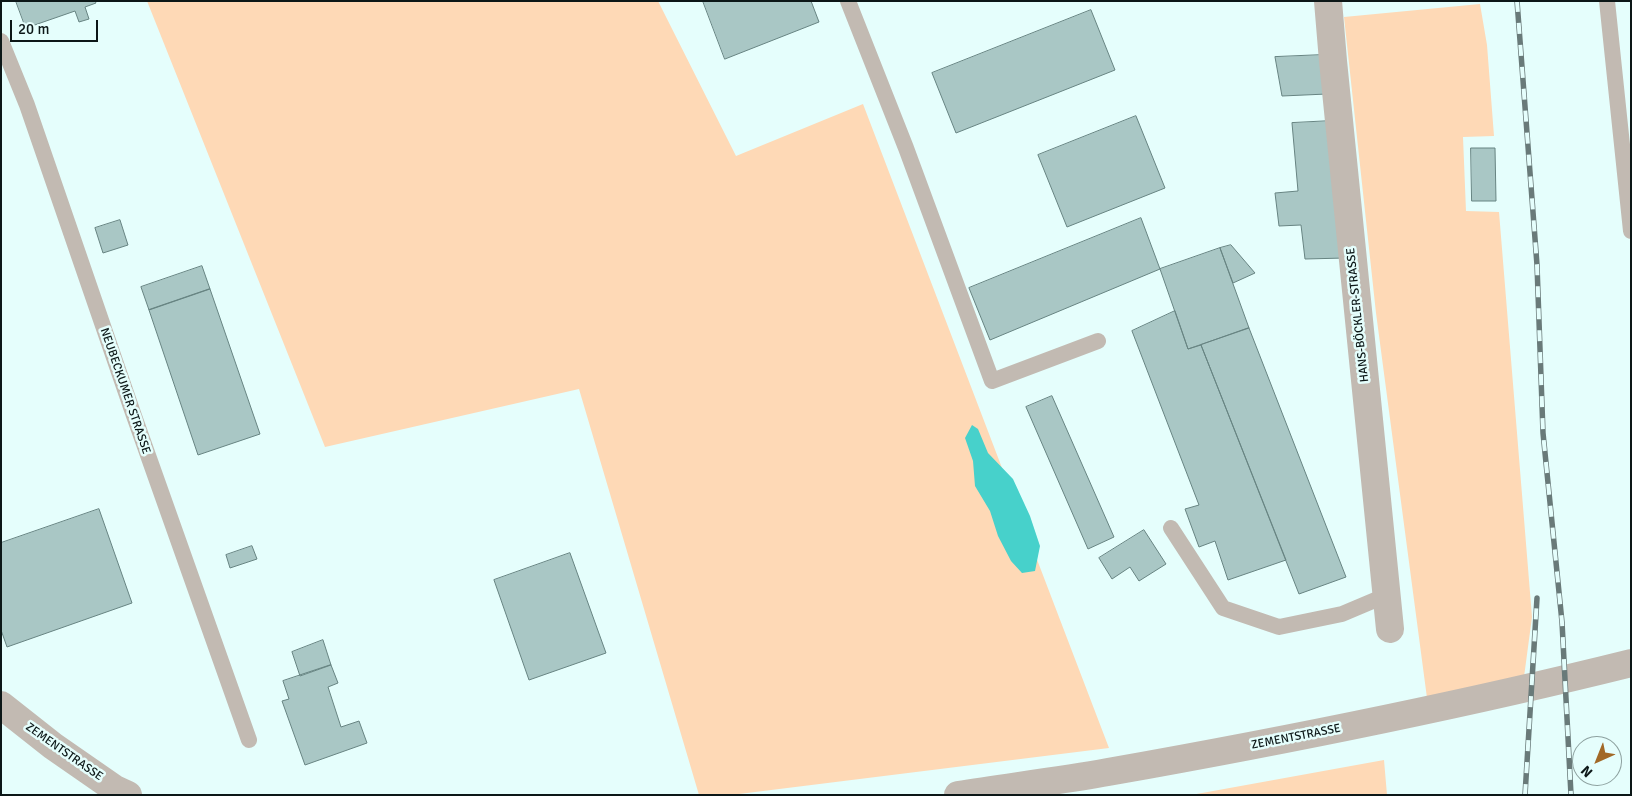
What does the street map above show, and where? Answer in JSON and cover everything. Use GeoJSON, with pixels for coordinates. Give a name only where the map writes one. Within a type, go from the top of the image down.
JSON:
{"type":"FeatureCollection","features":[{"type":"Feature","properties":{"kind":"street","name":"HANS-BÖCKLER-STRASSE"},"geometry":{"type":"LineString","coordinates":[[1328,1],[1390,629]]}},
{"type":"Feature","properties":{"kind":"street","name":"ZEMENTSTRASSE"},"geometry":{"type":"LineString","coordinates":[[958,795],[1106,772],[1277,741],[1512,692],[1631,663]]}},
{"type":"Feature","properties":{"kind":"street","name":"ZEMENTSTRASSE"},"geometry":{"type":"LineString","coordinates":[[1,705],[53,746],[115,789],[128,795]]}},
{"type":"Feature","properties":{"kind":"lane"},"geometry":{"type":"LineString","coordinates":[[848,1],[906,148],[992,380],[1098,341]]}},
{"type":"Feature","properties":{"kind":"lane"},"geometry":{"type":"LineString","coordinates":[[1607,1],[1631,231]]}},
{"type":"Feature","properties":{"kind":"lane","name":"NEUBECKUMER STRASSE"},"geometry":{"type":"LineString","coordinates":[[1,41],[27,105],[133,413],[249,740]]}},
{"type":"Feature","properties":{"kind":"lane"},"geometry":{"type":"LineString","coordinates":[[1171,528],[1223,608],[1279,627],[1342,614],[1387,596]]}},
{"type":"Feature","properties":{"kind":"shaded area"},"geometry":{"type":"Polygon","coordinates":[[[147,1],[658,1],[736,156],[863,104],[1109,748],[731,795],[699,795],[579,389],[325,447],[147,1]]]}},
{"type":"Feature","properties":{"kind":"shaded area"},"geometry":{"type":"Polygon","coordinates":[[[1480,4],[1487,45],[1494,136],[1463,137],[1466,211],[1499,212],[1532,617],[1524,677],[1427,698],[1376,313],[1344,17],[1480,4]]]}},
{"type":"Feature","properties":{"kind":"shaded area"},"geometry":{"type":"Polygon","coordinates":[[[1384,760],[1387,795],[1191,795],[1384,760]]]}},
{"type":"Feature","properties":{"kind":"water"},"geometry":{"type":"Polygon","coordinates":[[[972,425],[978,429],[988,453],[1013,479],[1030,516],[1040,546],[1035,571],[1022,573],[1011,561],[998,536],[990,511],[975,486],[973,461],[965,438],[972,425]]]}},
{"type":"Feature","properties":{"kind":"building"},"geometry":{"type":"Polygon","coordinates":[[[16,1],[95,1],[96,3],[85,7],[89,19],[79,22],[75,11],[26,28],[16,1]]]}},
{"type":"Feature","properties":{"kind":"building"},"geometry":{"type":"Polygon","coordinates":[[[703,1],[811,1],[819,22],[725,59],[703,1]]]}},
{"type":"Feature","properties":{"kind":"building"},"geometry":{"type":"Polygon","coordinates":[[[1091,10],[1115,70],[956,133],[932,73],[1091,10]]]}},
{"type":"Feature","properties":{"kind":"building"},"geometry":{"type":"Polygon","coordinates":[[[1322,55],[1327,94],[1282,96],[1275,57],[1322,55]]]}},
{"type":"Feature","properties":{"kind":"building"},"geometry":{"type":"Polygon","coordinates":[[[1136,116],[1165,188],[1067,227],[1038,155],[1136,116]]]}},
{"type":"Feature","properties":{"kind":"building"},"geometry":{"type":"Polygon","coordinates":[[[1331,121],[1345,258],[1305,259],[1301,225],[1279,226],[1275,193],[1298,191],[1292,123],[1331,121]]]}},
{"type":"Feature","properties":{"kind":"building"},"geometry":{"type":"Polygon","coordinates":[[[1471,148],[1495,148],[1496,201],[1472,201],[1471,148]]]}},
{"type":"Feature","properties":{"kind":"building"},"geometry":{"type":"Polygon","coordinates":[[[1141,218],[1160,269],[990,340],[969,288],[1141,218]]]}},
{"type":"Feature","properties":{"kind":"building"},"geometry":{"type":"Polygon","coordinates":[[[120,220],[128,245],[103,253],[95,228],[120,220]]]}},
{"type":"Feature","properties":{"kind":"building"},"geometry":{"type":"Polygon","coordinates":[[[1231,245],[1255,273],[1233,283],[1220,248],[1231,245]]]}},
{"type":"Feature","properties":{"kind":"building"},"geometry":{"type":"Polygon","coordinates":[[[1220,248],[1249,328],[1188,349],[1160,269],[1220,248]]]}},
{"type":"Feature","properties":{"kind":"building"},"geometry":{"type":"Polygon","coordinates":[[[202,266],[210,289],[149,310],[141,287],[202,266]]]}},
{"type":"Feature","properties":{"kind":"building"},"geometry":{"type":"Polygon","coordinates":[[[210,289],[260,434],[198,455],[149,310],[210,289]]]}},
{"type":"Feature","properties":{"kind":"building"},"geometry":{"type":"Polygon","coordinates":[[[1175,311],[1188,349],[1201,345],[1286,560],[1228,580],[1215,541],[1199,547],[1185,509],[1199,505],[1132,331],[1175,311]]]}},
{"type":"Feature","properties":{"kind":"building"},"geometry":{"type":"Polygon","coordinates":[[[1249,328],[1346,577],[1299,594],[1201,345],[1249,328]]]}},
{"type":"Feature","properties":{"kind":"building"},"geometry":{"type":"Polygon","coordinates":[[[1052,396],[1114,537],[1088,549],[1026,407],[1052,396]]]}},
{"type":"Feature","properties":{"kind":"building"},"geometry":{"type":"Polygon","coordinates":[[[99,509],[132,603],[7,647],[1,630],[1,543],[99,509]]]}},
{"type":"Feature","properties":{"kind":"building"},"geometry":{"type":"Polygon","coordinates":[[[1144,530],[1166,564],[1139,581],[1130,567],[1112,579],[1099,558],[1144,530]]]}},
{"type":"Feature","properties":{"kind":"building"},"geometry":{"type":"Polygon","coordinates":[[[252,546],[257,559],[230,568],[226,555],[252,546]]]}},
{"type":"Feature","properties":{"kind":"building"},"geometry":{"type":"Polygon","coordinates":[[[570,553],[606,653],[529,680],[494,580],[570,553]]]}},
{"type":"Feature","properties":{"kind":"building"},"geometry":{"type":"Polygon","coordinates":[[[323,640],[331,665],[300,676],[292,652],[323,640]]]}},
{"type":"Feature","properties":{"kind":"building"},"geometry":{"type":"Polygon","coordinates":[[[331,665],[338,683],[328,687],[341,727],[359,721],[367,743],[305,765],[282,701],[289,699],[283,681],[331,665]]]}},
{"type":"Feature","properties":{"kind":"railway"},"geometry":{"type":"LineString","coordinates":[[1517,1],[1537,265],[1543,433],[1562,622],[1571,795]]}},
{"type":"Feature","properties":{"kind":"railway"},"geometry":{"type":"LineString","coordinates":[[1525,795],[1537,598]]}}]}
